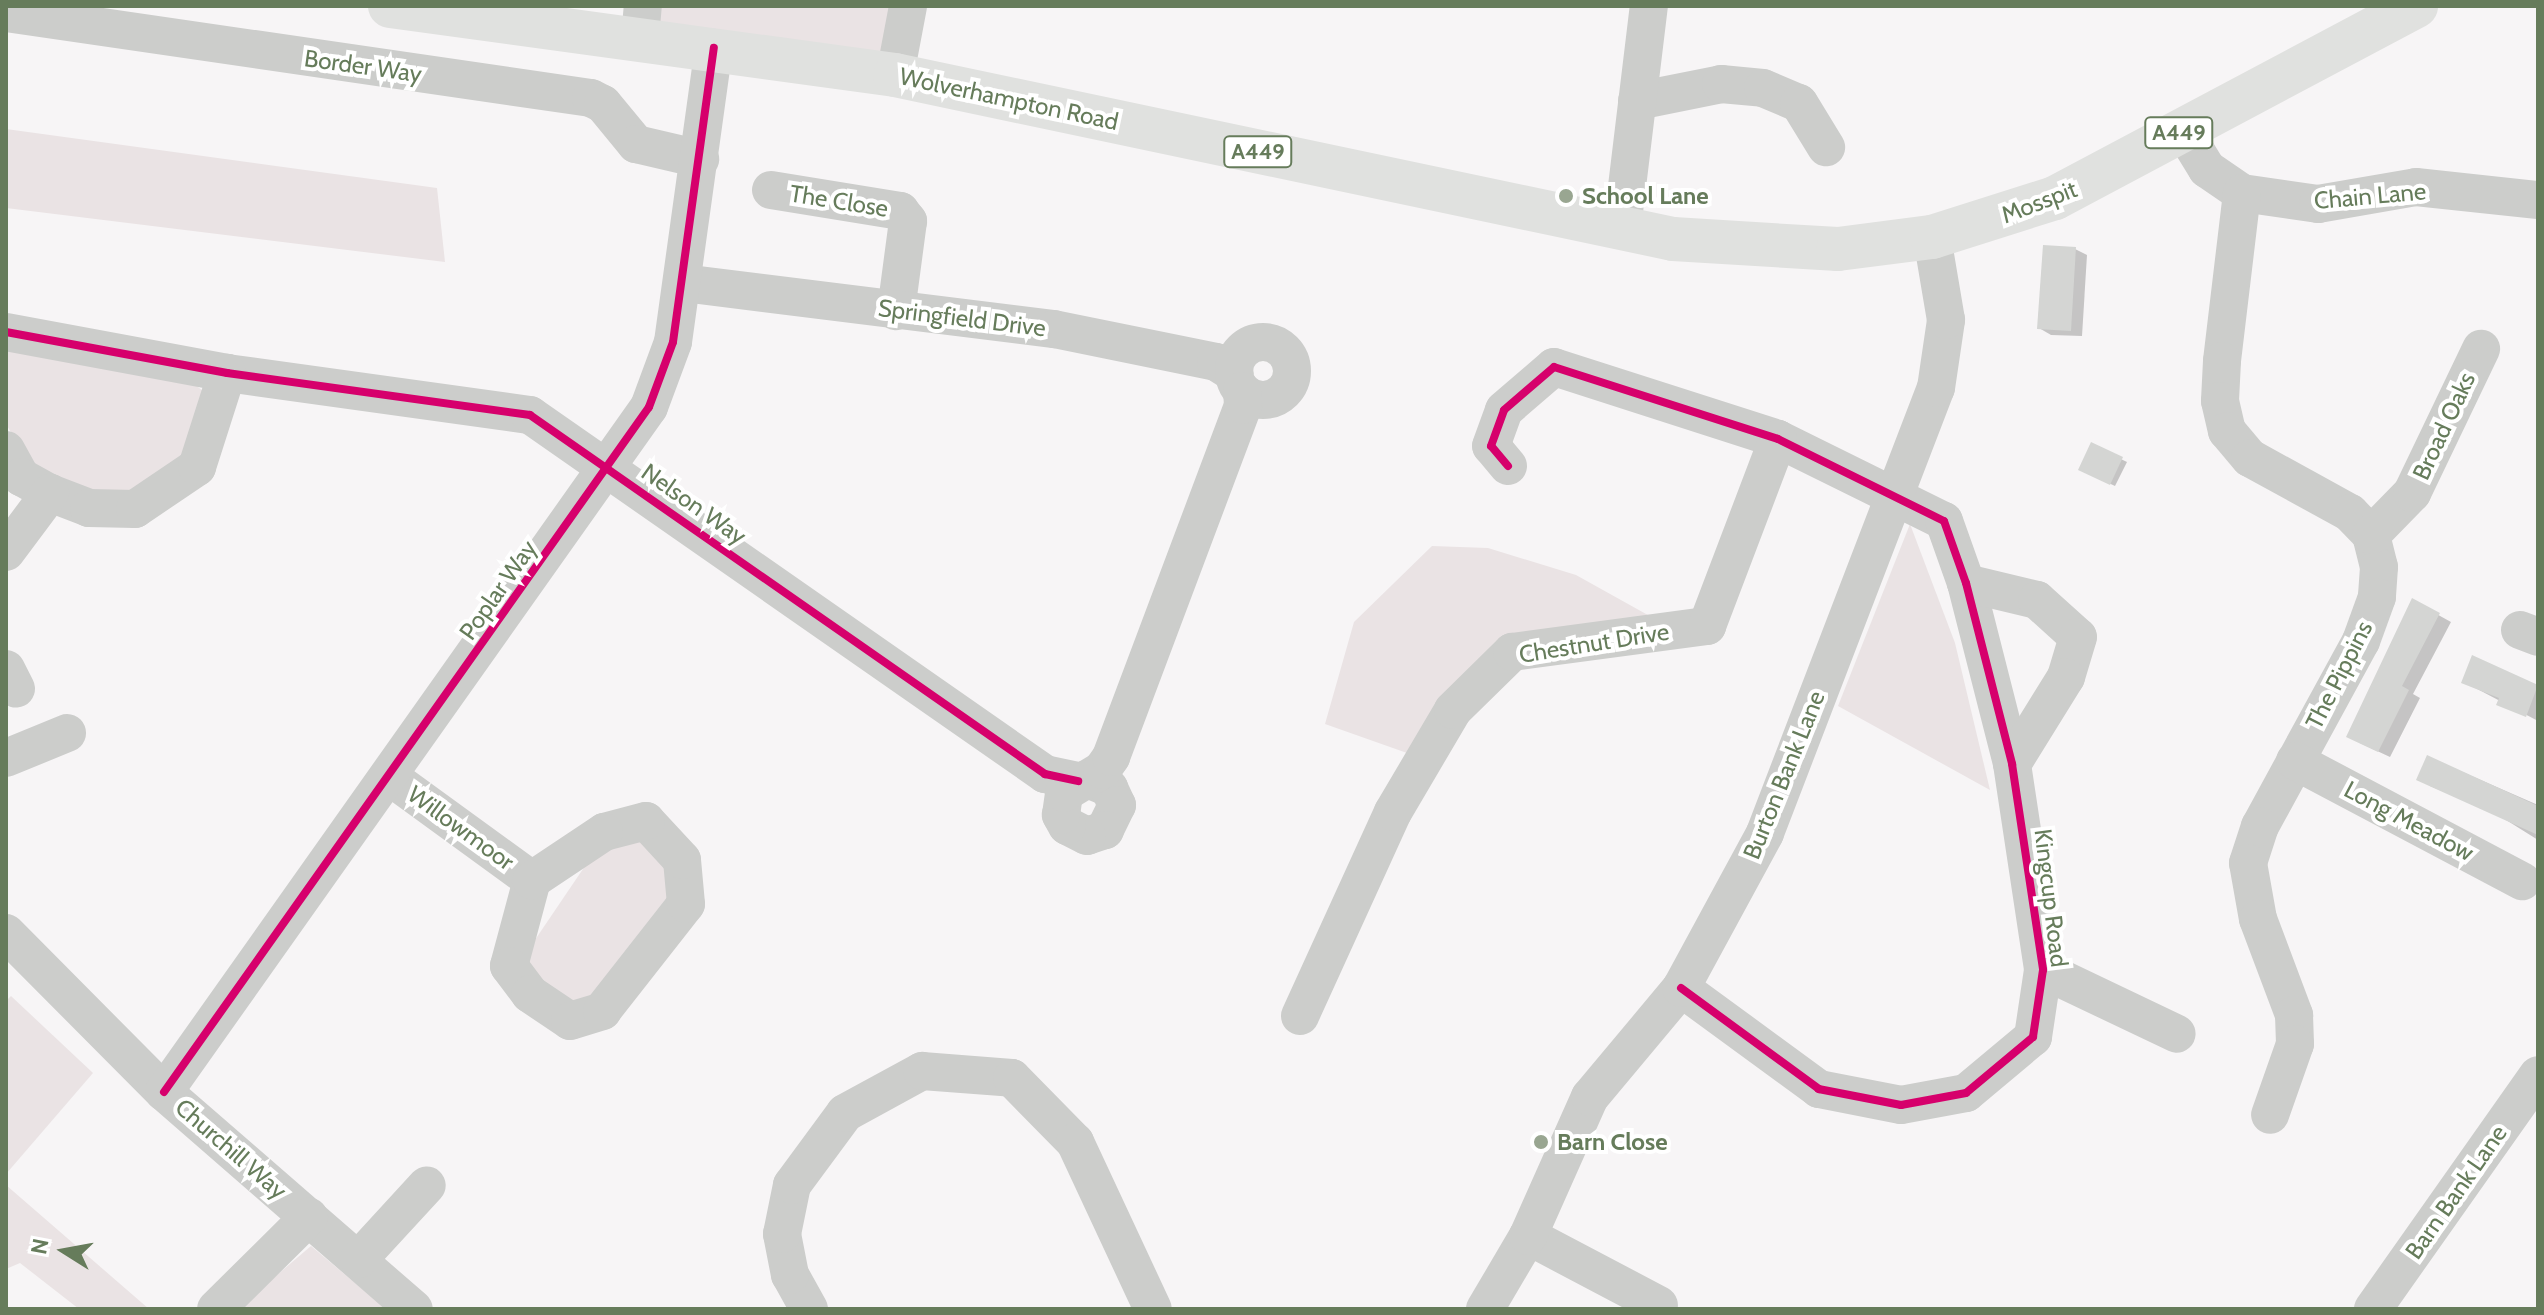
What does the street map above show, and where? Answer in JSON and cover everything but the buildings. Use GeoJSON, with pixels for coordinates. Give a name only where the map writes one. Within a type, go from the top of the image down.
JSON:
{"type":"FeatureCollection","features":[{"type":"Feature","properties":{"kind":"highway","name":"Wolverhampton Road"},"geometry":{"type":"LineString","coordinates":[[390,6],[641,22],[714,48],[895,75],[1622,228]]}},
{"type":"Feature","properties":{"kind":"highway","name":"Mosspit"},"geometry":{"type":"LineString","coordinates":[[1622,228],[1749,247],[1838,249],[1932,237],[2055,198],[2416,6]]}},
{"type":"Feature","properties":{"kind":"street"},"geometry":{"type":"LineString","coordinates":[[895,75],[908,6]]}},
{"type":"Feature","properties":{"kind":"street"},"geometry":{"type":"LineString","coordinates":[[1622,228],[1649,6]]}},
{"type":"Feature","properties":{"kind":"street","name":"Border Way"},"geometry":{"type":"LineString","coordinates":[[6,13],[591,98],[603,104],[636,144],[700,159]]}},
{"type":"Feature","properties":{"kind":"street","name":"Poplar Way"},"geometry":{"type":"LineString","coordinates":[[164,1092],[390,777],[649,407],[664,373],[683,283],[714,48]]}},
{"type":"Feature","properties":{"kind":"street"},"geometry":{"type":"LineString","coordinates":[[1637,101],[1721,84],[1763,88],[1799,103],[1826,147]]}},
{"type":"Feature","properties":{"kind":"street","name":"Chain Lane"},"geometry":{"type":"LineString","coordinates":[[2183,130],[2207,169],[2242,193],[2318,204],[2416,187],[2538,200]]}},
{"type":"Feature","properties":{"kind":"street","name":"The Close"},"geometry":{"type":"LineString","coordinates":[[771,190],[900,211],[908,221],[896,311]]}},
{"type":"Feature","properties":{"kind":"street"},"geometry":{"type":"LineString","coordinates":[[2242,193],[2222,361],[2220,401],[2227,431],[2250,458],[2319,492],[2371,535]]}},
{"type":"Feature","properties":{"kind":"street","name":"Burton Bank Lane"},"geometry":{"type":"LineString","coordinates":[[1485,1309],[1528,1236],[1590,1097],[1681,988],[1765,833],[1892,494],[1936,388],[1946,320],[1932,237]]}},
{"type":"Feature","properties":{"kind":"street","name":"Springfield Drive"},"geometry":{"type":"LineString","coordinates":[[683,283],[896,311],[1057,316],[1216,362],[1238,383],[1243,405],[1111,757],[1082,780]]}},
{"type":"Feature","properties":{"kind":"street","name":"Nelson Way"},"geometry":{"type":"LineString","coordinates":[[6,332],[227,373],[530,415],[1045,774],[1082,780]]}},
{"type":"Feature","properties":{"kind":"street","name":"Broad Oaks"},"geometry":{"type":"LineString","coordinates":[[2371,535],[2412,493],[2481,349]]}},
{"type":"Feature","properties":{"kind":"street","name":"Kingcup Road"},"geometry":{"type":"LineString","coordinates":[[1508,466],[1491,446],[1504,410],[1554,367],[1778,439],[1944,521],[1966,583],[2012,764],[2043,970],[2033,1037],[1966,1093],[1901,1105],[1819,1089],[1681,988]]}},
{"type":"Feature","properties":{"kind":"street"},"geometry":{"type":"LineString","coordinates":[[6,450],[21,477],[50,493],[89,508],[135,509],[197,467],[227,373]]}},
{"type":"Feature","properties":{"kind":"street","name":"Chestnut Drive"},"geometry":{"type":"LineString","coordinates":[[1300,1016],[1393,812],[1453,710],[1512,652],[1707,626],[1778,439]]}},
{"type":"Feature","properties":{"kind":"street"},"geometry":{"type":"LineString","coordinates":[[6,552],[50,493]]}},
{"type":"Feature","properties":{"kind":"street","name":"The Pippins"},"geometry":{"type":"LineString","coordinates":[[2270,1115],[2295,1044],[2294,1015],[2258,919],[2248,863],[2260,826],[2361,641],[2377,597],[2379,567],[2371,535]]}},
{"type":"Feature","properties":{"kind":"street"},"geometry":{"type":"LineString","coordinates":[[1966,583],[2037,600],[2078,637],[2066,677],[2012,764]]}},
{"type":"Feature","properties":{"kind":"street"},"geometry":{"type":"LineString","coordinates":[[6,758],[67,733]]}},
{"type":"Feature","properties":{"kind":"street","name":"Long Meadow"},"geometry":{"type":"LineString","coordinates":[[2295,761],[2522,881]]}},
{"type":"Feature","properties":{"kind":"street","name":"Willowmoor"},"geometry":{"type":"LineString","coordinates":[[390,777],[532,880]]}},
{"type":"Feature","properties":{"kind":"street","name":"Willowmoor"},"geometry":{"type":"LineString","coordinates":[[646,821],[682,860],[686,904],[602,1011],[570,1021],[530,994],[509,966],[532,880],[604,832],[646,821]]}},
{"type":"Feature","properties":{"kind":"street","name":"Churchill Way"},"geometry":{"type":"LineString","coordinates":[[6,933],[164,1092],[414,1309]]}},
{"type":"Feature","properties":{"kind":"street"},"geometry":{"type":"LineString","coordinates":[[2043,970],[2177,1034]]}},
{"type":"Feature","properties":{"kind":"street"},"geometry":{"type":"LineString","coordinates":[[809,1309],[790,1275],[782,1234],[792,1185],[845,1113],[922,1071],[1012,1078],[1075,1142],[1153,1309]]}},
{"type":"Feature","properties":{"kind":"street","name":"Barn Bank Lane"},"geometry":{"type":"LineString","coordinates":[[2373,1309],[2538,1075]]}},
{"type":"Feature","properties":{"kind":"street"},"geometry":{"type":"LineString","coordinates":[[359,1259],[427,1185]]}},
{"type":"Feature","properties":{"kind":"street"},"geometry":{"type":"LineString","coordinates":[[216,1309],[309,1217]]}},
{"type":"Feature","properties":{"kind":"street"},"geometry":{"type":"LineString","coordinates":[[1528,1236],[1659,1305]]}},
{"type":"Feature","properties":{"kind":"shaded area"},"geometry":{"type":"Polygon","coordinates":[[[654,6],[895,6],[887,58],[650,29],[654,6]]]}},
{"type":"Feature","properties":{"kind":"shaded area"},"geometry":{"type":"Polygon","coordinates":[[[6,129],[437,188],[445,262],[6,208],[6,129]]]}},
{"type":"Feature","properties":{"kind":"shaded area"},"geometry":{"type":"Polygon","coordinates":[[[8,348],[183,375],[203,391],[182,463],[133,498],[91,499],[34,471],[6,424],[8,348]]]}},
{"type":"Feature","properties":{"kind":"shaded area"},"geometry":{"type":"Polygon","coordinates":[[[1910,524],[1955,643],[1990,790],[1838,706],[1910,524]]]}},
{"type":"Feature","properties":{"kind":"shaded area"},"geometry":{"type":"Polygon","coordinates":[[[1432,546],[1488,548],[1576,575],[1664,624],[1512,652],[1407,753],[1325,724],[1354,622],[1432,546]]]}},
{"type":"Feature","properties":{"kind":"shaded area"},"geometry":{"type":"Polygon","coordinates":[[[642,830],[668,861],[678,898],[602,1011],[568,1010],[520,962],[585,866],[642,830]]]}},
{"type":"Feature","properties":{"kind":"shaded area"},"geometry":{"type":"Polygon","coordinates":[[[11,996],[93,1073],[6,1174],[6,1001],[11,996]]]}},
{"type":"Feature","properties":{"kind":"shaded area"},"geometry":{"type":"Polygon","coordinates":[[[6,1185],[149,1309],[79,1309],[20,1263],[6,1269],[6,1185]]]}},
{"type":"Feature","properties":{"kind":"shaded area"},"geometry":{"type":"Polygon","coordinates":[[[311,1246],[386,1309],[237,1309],[311,1246]]]}},
{"type":"Feature","properties":{"kind":"cycle path"},"geometry":{"type":"LineString","coordinates":[[164,1092],[649,407],[673,342],[714,48]]}},
{"type":"Feature","properties":{"kind":"cycle path"},"geometry":{"type":"LineString","coordinates":[[6,332],[227,373],[530,415],[1045,774],[1078,781]]}},
{"type":"Feature","properties":{"kind":"cycle path"},"geometry":{"type":"LineString","coordinates":[[1508,466],[1491,446],[1504,410],[1554,367],[1778,439],[1944,521],[1966,583],[2012,764],[2043,970],[2033,1037],[1966,1093],[1901,1105],[1819,1089],[1681,988]]}},
{"type":"Feature","properties":{"kind":"place","name":"School Lane"},"geometry":{"type":"Point","coordinates":[1566,196]}},
{"type":"Feature","properties":{"kind":"place","name":"Barn Close"},"geometry":{"type":"Point","coordinates":[1541,1142]}}]}
